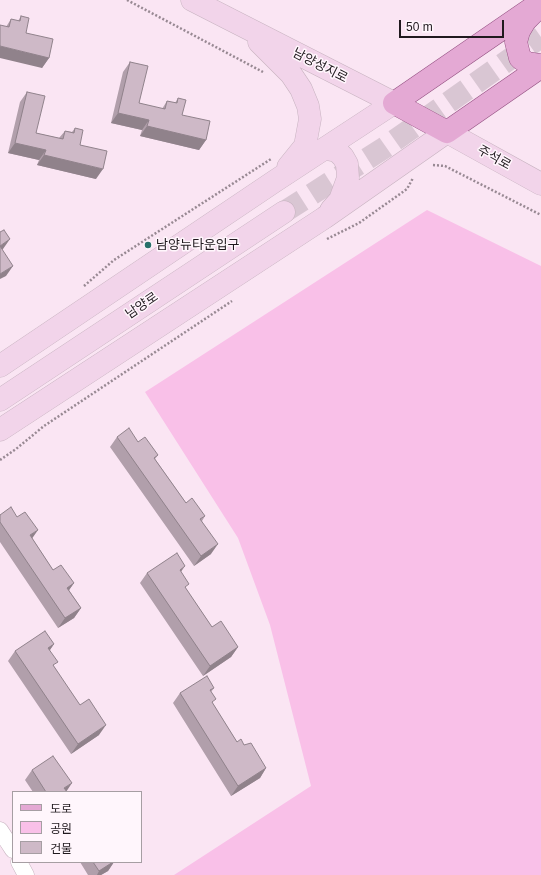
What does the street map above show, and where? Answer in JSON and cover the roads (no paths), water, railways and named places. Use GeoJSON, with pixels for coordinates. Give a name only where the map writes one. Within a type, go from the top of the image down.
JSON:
{"type":"FeatureCollection","features":[{"type":"Feature","properties":{"kind":"main road","name":"남양성지로"},"geometry":{"type":"LineString","coordinates":[[192,0],[394,103],[447,132]]}},
{"type":"Feature","properties":{"kind":"main road"},"geometry":{"type":"LineString","coordinates":[[0,366],[275,181],[326,149],[541,2]]}},
{"type":"Feature","properties":{"kind":"main road"},"geometry":{"type":"LineString","coordinates":[[541,6],[525,21],[519,31],[516,42],[520,58],[527,63],[541,66]]}},
{"type":"Feature","properties":{"kind":"main road"},"geometry":{"type":"LineString","coordinates":[[247,29],[291,74],[301,89],[308,106],[310,119],[304,146],[296,159],[275,181]]}},
{"type":"Feature","properties":{"kind":"main road"},"geometry":{"type":"LineString","coordinates":[[0,430],[324,218],[541,66]]}},
{"type":"Feature","properties":{"kind":"main road","name":"주석로"},"geometry":{"type":"LineString","coordinates":[[447,132],[541,184]]}},
{"type":"Feature","properties":{"kind":"main road"},"geometry":{"type":"LineString","coordinates":[[324,218],[340,200],[348,178],[347,164],[343,157],[337,151],[326,149]]}},
{"type":"Feature","properties":{"kind":"main road","name":"남양로"},"geometry":{"type":"LineString","coordinates":[[0,400],[284,212]]}},
{"type":"Feature","properties":{"kind":"street"},"geometry":{"type":"LineString","coordinates":[[0,830],[12,848]]}},
{"type":"Feature","properties":{"kind":"street"},"geometry":{"type":"LineString","coordinates":[[20,863],[26,875]]}},
{"type":"Feature","properties":{"kind":"tunnel"},"geometry":{"type":"LineString","coordinates":[[284,212],[384,148],[541,37]]}},
{"type":"Feature","properties":{"kind":"place","name":"남양뉴타운입구"},"geometry":{"type":"Point","coordinates":[148,245]}}]}
